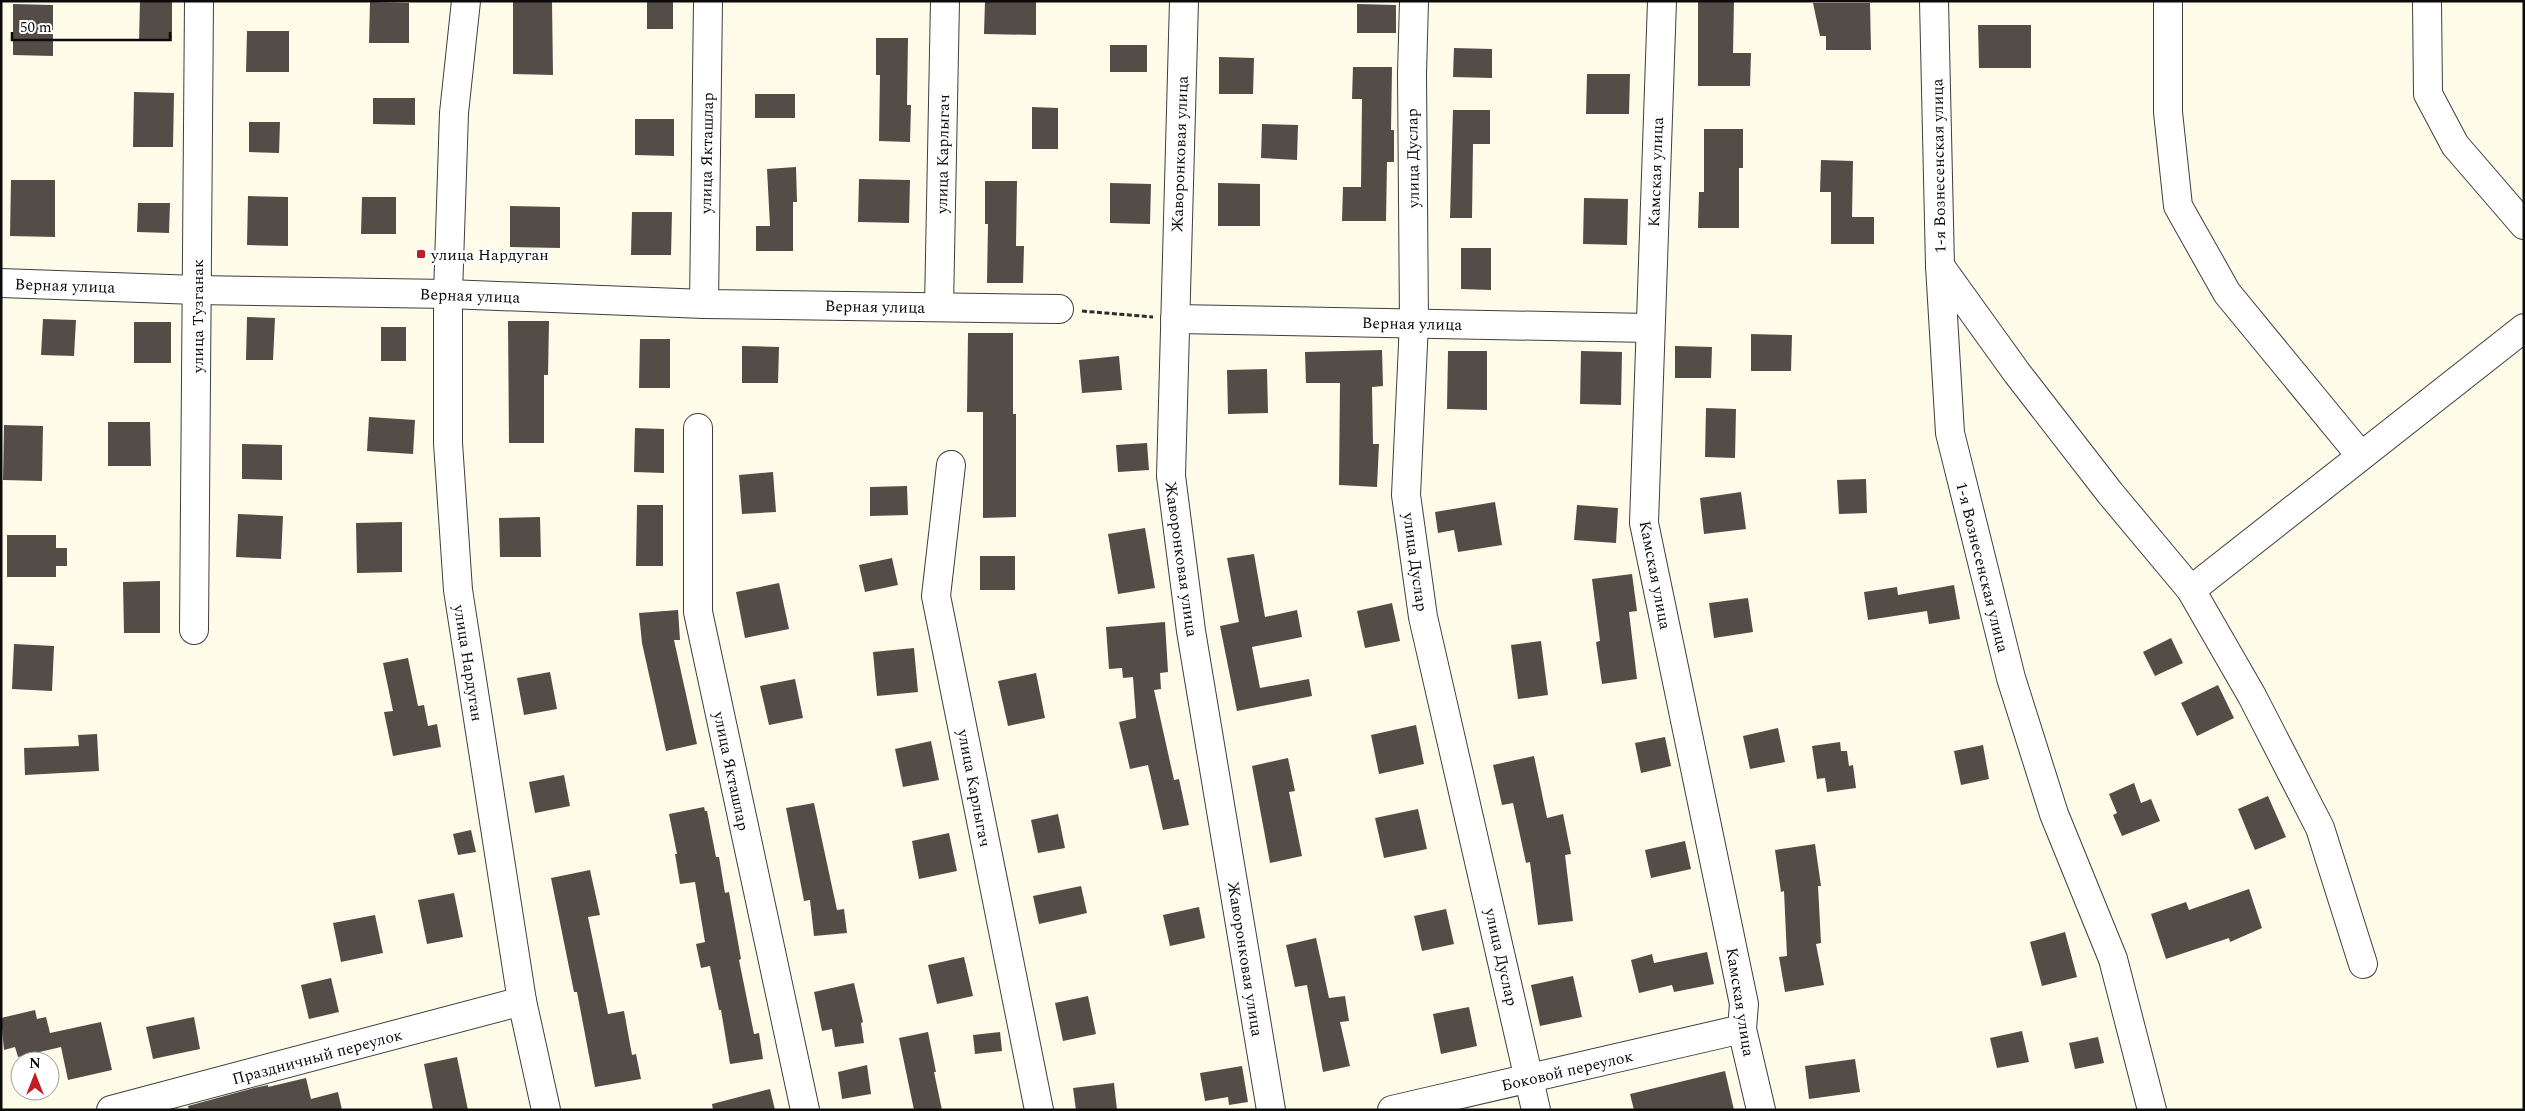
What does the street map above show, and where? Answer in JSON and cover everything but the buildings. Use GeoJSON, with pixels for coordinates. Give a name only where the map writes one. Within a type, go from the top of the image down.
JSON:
{"type":"FeatureCollection","features":[{"type":"Feature","properties":{"kind":"street","name":"улица Тузганак"},"geometry":{"type":"LineString","coordinates":[[194,630],[199,1]]}},
{"type":"Feature","properties":{"kind":"street","name":"улица Нардуган"},"geometry":{"type":"LineString","coordinates":[[466,1],[454,113],[448,294],[448,443],[458,590],[522,1001],[546,1110]]}},
{"type":"Feature","properties":{"kind":"street","name":"улица Якташлар"},"geometry":{"type":"LineString","coordinates":[[704,304],[708,1]]}},
{"type":"Feature","properties":{"kind":"street","name":"улица Карлыгач"},"geometry":{"type":"LineString","coordinates":[[939,307],[946,1]]}},
{"type":"Feature","properties":{"kind":"street","name":"Жаворонковая улица"},"geometry":{"type":"LineString","coordinates":[[1184,1],[1171,476],[1191,631],[1271,1110]]}},
{"type":"Feature","properties":{"kind":"street","name":"улица Дуслар"},"geometry":{"type":"LineString","coordinates":[[1414,1],[1412,84],[1414,323],[1406,495],[1423,617],[1536,1110]]}},
{"type":"Feature","properties":{"kind":"street","name":"Камская улица"},"geometry":{"type":"LineString","coordinates":[[1662,1],[1644,523],[1744,1004],[1742,1029],[1761,1110]]}},
{"type":"Feature","properties":{"kind":"street","name":"1-я Вознесенская улица"},"geometry":{"type":"LineString","coordinates":[[1934,1],[1940,266],[1950,434],[2008,668],[2054,814],[2113,959],[2152,1110]]}},
{"type":"Feature","properties":{"kind":"street"},"geometry":{"type":"LineString","coordinates":[[2168,1],[2168,112],[2178,206],[2227,293],[2362,456]]}},
{"type":"Feature","properties":{"kind":"street"},"geometry":{"type":"LineString","coordinates":[[2428,1],[2428,94],[2455,145],[2524,225]]}},
{"type":"Feature","properties":{"kind":"street"},"geometry":{"type":"LineString","coordinates":[[1940,266],[2023,380],[2110,493],[2191,590],[2252,696],[2320,828],[2363,964]]}},
{"type":"Feature","properties":{"kind":"street","name":"Верная улица"},"geometry":{"type":"LineString","coordinates":[[1,283],[197,290],[448,294],[704,304],[1059,309]]}},
{"type":"Feature","properties":{"kind":"street","name":"Верная улица"},"geometry":{"type":"LineString","coordinates":[[1175,319],[1650,328]]}},
{"type":"Feature","properties":{"kind":"street"},"geometry":{"type":"LineString","coordinates":[[2191,590],[2524,328]]}},
{"type":"Feature","properties":{"kind":"street","name":"улица Якташлар"},"geometry":{"type":"LineString","coordinates":[[698,428],[698,612],[805,1110]]}},
{"type":"Feature","properties":{"kind":"street","name":"улица Карлыгач"},"geometry":{"type":"LineString","coordinates":[[951,465],[936,596],[1039,1110]]}},
{"type":"Feature","properties":{"kind":"street","name":"Праздничный переулок"},"geometry":{"type":"LineString","coordinates":[[111,1110],[171,1102],[522,1001]]}},
{"type":"Feature","properties":{"kind":"street","name":"Боковой переулок"},"geometry":{"type":"LineString","coordinates":[[1392,1110],[1742,1029]]}},
{"type":"Feature","properties":{"kind":"path"},"geometry":{"type":"LineString","coordinates":[[1059,309],[1175,319]]}},
{"type":"Feature","properties":{"kind":"place","name":"улица Нардуган"},"geometry":{"type":"Point","coordinates":[421,254]}}]}
